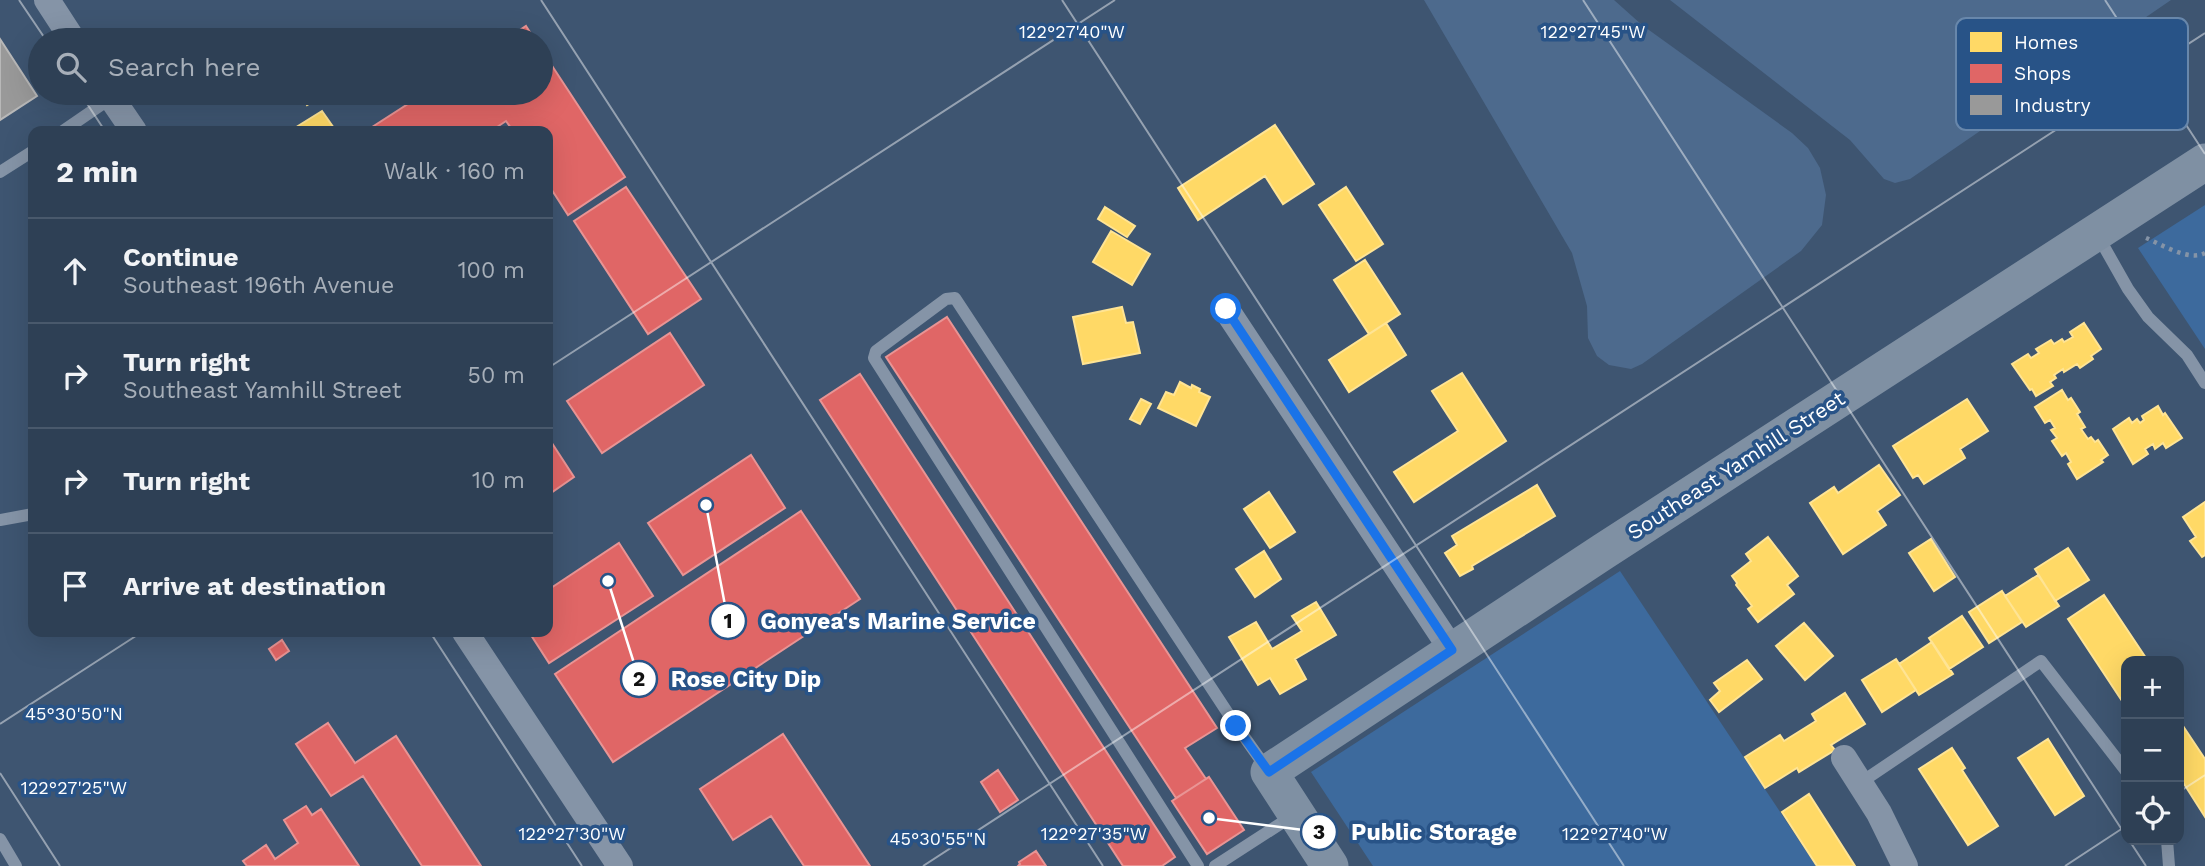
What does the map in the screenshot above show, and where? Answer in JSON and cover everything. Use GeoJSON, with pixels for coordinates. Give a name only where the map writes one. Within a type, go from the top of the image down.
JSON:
{"type":"FeatureCollection","features":[{"type":"Feature","properties":{"kind":"street"},"geometry":{"type":"LineString","coordinates":[[47,0],[65,28]]}},
{"type":"Feature","properties":{"kind":"street"},"geometry":{"type":"LineString","coordinates":[[117,105],[131,126]]}},
{"type":"Feature","properties":{"kind":"street","name":"Southeast Yamhill Street"},"geometry":{"type":"LineString","coordinates":[[1269,772],[1452,650],[2205,162]]}},
{"type":"Feature","properties":{"kind":"street"},"geometry":{"type":"LineString","coordinates":[[1226,309],[1452,650]]}},
{"type":"Feature","properties":{"kind":"street"},"geometry":{"type":"LineString","coordinates":[[468,637],[620,866]]}},
{"type":"Feature","properties":{"kind":"street"},"geometry":{"type":"LineString","coordinates":[[1844,758],[1880,813],[1905,866]]}},
{"type":"Feature","properties":{"kind":"street"},"geometry":{"type":"LineString","coordinates":[[1269,772],[1330,866]]}},
{"type":"Feature","properties":{"kind":"lane"},"geometry":{"type":"LineString","coordinates":[[70,126],[97,105]]}},
{"type":"Feature","properties":{"kind":"lane"},"geometry":{"type":"LineString","coordinates":[[0,172],[28,154]]}},
{"type":"Feature","properties":{"kind":"lane"},"geometry":{"type":"LineString","coordinates":[[2102,228],[2148,317],[2187,355],[2205,383]]}},
{"type":"Feature","properties":{"kind":"lane"},"geometry":{"type":"LineString","coordinates":[[1198,866],[874,358],[876,351],[946,299],[955,298],[1233,722],[1269,772]]}},
{"type":"Feature","properties":{"kind":"lane"},"geometry":{"type":"LineString","coordinates":[[0,520],[28,515]]}},
{"type":"Feature","properties":{"kind":"lane"},"geometry":{"type":"LineString","coordinates":[[1860,783],[2041,661],[2121,765]]}},
{"type":"Feature","properties":{"kind":"lane"},"geometry":{"type":"LineString","coordinates":[[1215,866],[1296,813]]}},
{"type":"Feature","properties":{"kind":"lane"},"geometry":{"type":"LineString","coordinates":[[0,839],[16,866]]}},
{"type":"Feature","properties":{"kind":"lane"},"geometry":{"type":"LineString","coordinates":[[2167,845],[2169,866]]}},
{"type":"Feature","properties":{"kind":"path"},"geometry":{"type":"LineString","coordinates":[[2102,228],[2190,255],[2199,256],[2205,253]]}},
{"type":"Feature","properties":{"kind":"shaded area"},"geometry":{"type":"Polygon","coordinates":[[[1424,0],[1614,0],[1642,25],[1792,133],[1808,148],[1820,168],[1826,195],[1822,225],[1801,251],[1642,364],[1631,369],[1609,365],[1597,356],[1588,338],[1587,306],[1572,253],[1424,0]]]}},
{"type":"Feature","properties":{"kind":"shaded area"},"geometry":{"type":"Polygon","coordinates":[[[1670,0],[2171,0],[2145,18],[1956,18],[1956,130],[1981,130],[1910,179],[1895,183],[1884,179],[1850,140],[1670,0]]]}},
{"type":"Feature","properties":{"kind":"shaded area"},"geometry":{"type":"Polygon","coordinates":[[[2205,205],[2205,349],[2138,248],[2205,205]]]}},
{"type":"Feature","properties":{"kind":"shaded area"},"geometry":{"type":"Polygon","coordinates":[[[1620,571],[1816,866],[1373,866],[1311,772],[1620,571]]]}},
{"type":"Feature","properties":{"kind":"building: Homes"},"geometry":{"type":"Polygon","coordinates":[[[322,111],[332,126],[298,126],[322,111]]]}},
{"type":"Feature","properties":{"kind":"building: Homes"},"geometry":{"type":"Polygon","coordinates":[[[1275,125],[1314,184],[1283,204],[1265,176],[1198,220],[1178,188],[1275,125]]]}},
{"type":"Feature","properties":{"kind":"building: Homes"},"geometry":{"type":"Polygon","coordinates":[[[1346,187],[1383,244],[1356,261],[1319,205],[1346,187]]]}},
{"type":"Feature","properties":{"kind":"building: Homes"},"geometry":{"type":"Polygon","coordinates":[[[1105,207],[1135,226],[1127,237],[1098,219],[1105,207]]]}},
{"type":"Feature","properties":{"kind":"building: Homes"},"geometry":{"type":"Polygon","coordinates":[[[1111,231],[1150,254],[1132,285],[1093,262],[1111,231]]]}},
{"type":"Feature","properties":{"kind":"building: Homes"},"geometry":{"type":"Polygon","coordinates":[[[1365,260],[1400,314],[1369,334],[1334,280],[1365,260]]]}},
{"type":"Feature","properties":{"kind":"building: Homes"},"geometry":{"type":"Polygon","coordinates":[[[1122,307],[1126,323],[1133,322],[1140,353],[1083,364],[1073,317],[1122,307]]]}},
{"type":"Feature","properties":{"kind":"building: Homes"},"geometry":{"type":"Polygon","coordinates":[[[1386,323],[1406,355],[1349,392],[1329,360],[1386,323]]]}},
{"type":"Feature","properties":{"kind":"building: Homes"},"geometry":{"type":"Polygon","coordinates":[[[2084,323],[2101,349],[2080,368],[2077,364],[2054,375],[2056,378],[2050,382],[2053,386],[2036,396],[2012,364],[2028,354],[2031,358],[2039,353],[2036,349],[2051,340],[2054,344],[2073,337],[2070,332],[2084,323]]]}},
{"type":"Feature","properties":{"kind":"building: Homes"},"geometry":{"type":"Polygon","coordinates":[[[1462,373],[1506,441],[1414,502],[1394,472],[1458,431],[1432,391],[1462,373]]]}},
{"type":"Feature","properties":{"kind":"building: Homes"},"geometry":{"type":"Polygon","coordinates":[[[1180,382],[1200,389],[1199,392],[1210,397],[1196,426],[1158,408],[1166,392],[1174,395],[1180,382]]]}},
{"type":"Feature","properties":{"kind":"building: Homes"},"geometry":{"type":"Polygon","coordinates":[[[2062,390],[2080,412],[2077,414],[2085,427],[2081,429],[2088,439],[2091,437],[2095,442],[2098,440],[2108,455],[2101,460],[2103,462],[2077,479],[2068,464],[2071,462],[2066,453],[2062,456],[2052,441],[2057,438],[2051,430],[2055,428],[2050,420],[2045,423],[2035,407],[2062,390]]]}},
{"type":"Feature","properties":{"kind":"building: Homes"},"geometry":{"type":"Polygon","coordinates":[[[1141,399],[1151,404],[1140,424],[1130,419],[1141,399]]]}},
{"type":"Feature","properties":{"kind":"building: Homes"},"geometry":{"type":"Polygon","coordinates":[[[1967,399],[1988,431],[1960,449],[1965,458],[1924,484],[1918,475],[1913,478],[1893,446],[1967,399]]]}},
{"type":"Feature","properties":{"kind":"building: Homes"},"geometry":{"type":"Polygon","coordinates":[[[2158,406],[2182,438],[2166,448],[2163,443],[2155,449],[2153,444],[2145,449],[2148,454],[2133,464],[2113,429],[2129,418],[2132,423],[2137,419],[2140,423],[2144,420],[2142,416],[2158,406]]]}},
{"type":"Feature","properties":{"kind":"building: Homes"},"geometry":{"type":"Polygon","coordinates":[[[1879,465],[1900,495],[1877,511],[1886,525],[1843,554],[1810,503],[1834,487],[1838,493],[1879,465]]]}},
{"type":"Feature","properties":{"kind":"building: Homes"},"geometry":{"type":"Polygon","coordinates":[[[1537,485],[1555,516],[1460,576],[1445,553],[1457,545],[1452,536],[1537,485]]]}},
{"type":"Feature","properties":{"kind":"building: Homes"},"geometry":{"type":"Polygon","coordinates":[[[1269,492],[1295,532],[1270,548],[1244,509],[1269,492]]]}},
{"type":"Feature","properties":{"kind":"building: Homes"},"geometry":{"type":"Polygon","coordinates":[[[2205,502],[2205,555],[2202,557],[2190,541],[2196,537],[2183,517],[2205,502]]]}},
{"type":"Feature","properties":{"kind":"building: Homes"},"geometry":{"type":"Polygon","coordinates":[[[1768,537],[1798,576],[1787,585],[1794,594],[1758,622],[1748,609],[1752,606],[1732,576],[1751,561],[1746,554],[1768,537]]]}},
{"type":"Feature","properties":{"kind":"building: Homes"},"geometry":{"type":"Polygon","coordinates":[[[1931,539],[1955,577],[1934,591],[1909,553],[1931,539]]]}},
{"type":"Feature","properties":{"kind":"building: Homes"},"geometry":{"type":"Polygon","coordinates":[[[2068,548],[2089,580],[2055,601],[2035,569],[2068,548]]]}},
{"type":"Feature","properties":{"kind":"building: Homes"},"geometry":{"type":"Polygon","coordinates":[[[1264,551],[1281,579],[1255,597],[1236,569],[1264,551]]]}},
{"type":"Feature","properties":{"kind":"building: Homes"},"geometry":{"type":"Polygon","coordinates":[[[2038,575],[2059,606],[2026,627],[2005,596],[2038,575]]]}},
{"type":"Feature","properties":{"kind":"building: Homes"},"geometry":{"type":"Polygon","coordinates":[[[2002,591],[2022,622],[1989,643],[1969,612],[2002,591]]]}},
{"type":"Feature","properties":{"kind":"building: Homes"},"geometry":{"type":"Polygon","coordinates":[[[2104,595],[2145,656],[2121,656],[2121,699],[2068,619],[2104,595]]]}},
{"type":"Feature","properties":{"kind":"building: Homes"},"geometry":{"type":"Polygon","coordinates":[[[1316,602],[1336,635],[1295,659],[1306,679],[1280,694],[1270,678],[1258,685],[1229,637],[1256,622],[1272,649],[1302,631],[1292,616],[1316,602]]]}},
{"type":"Feature","properties":{"kind":"building: Homes"},"geometry":{"type":"Polygon","coordinates":[[[1962,616],[1983,647],[1949,669],[1929,638],[1962,616]]]}},
{"type":"Feature","properties":{"kind":"building: Homes"},"geometry":{"type":"Polygon","coordinates":[[[1804,623],[1833,656],[1805,680],[1776,646],[1804,623]]]}},
{"type":"Feature","properties":{"kind":"building: Homes"},"geometry":{"type":"Polygon","coordinates":[[[1932,642],[1953,674],[1919,695],[1899,664],[1932,642]]]}},
{"type":"Feature","properties":{"kind":"building: Homes"},"geometry":{"type":"Polygon","coordinates":[[[1896,659],[1916,690],[1882,712],[1862,680],[1896,659]]]}},
{"type":"Feature","properties":{"kind":"building: Homes"},"geometry":{"type":"Polygon","coordinates":[[[1747,660],[1762,679],[1719,712],[1710,700],[1720,691],[1714,683],[1747,660]]]}},
{"type":"Feature","properties":{"kind":"building: Homes"},"geometry":{"type":"Polygon","coordinates":[[[1845,693],[1865,724],[1831,745],[1835,750],[1799,772],[1797,768],[1765,788],[1745,757],[1780,735],[1784,741],[1816,721],[1812,714],[1845,693]]]}},
{"type":"Feature","properties":{"kind":"building: Homes"},"geometry":{"type":"Polygon","coordinates":[[[2184,728],[2205,759],[2205,817],[2184,784],[2184,728]]]}},
{"type":"Feature","properties":{"kind":"building: Homes"},"geometry":{"type":"Polygon","coordinates":[[[2048,739],[2084,796],[2055,815],[2018,758],[2048,739]]]}},
{"type":"Feature","properties":{"kind":"building: Homes"},"geometry":{"type":"Polygon","coordinates":[[[1952,748],[1965,768],[1962,770],[1998,826],[1968,845],[1919,769],[1952,748]]]}},
{"type":"Feature","properties":{"kind":"building: Homes"},"geometry":{"type":"Polygon","coordinates":[[[1809,794],[1855,866],[1817,866],[1782,812],[1809,794]]]}},
{"type":"Feature","properties":{"kind":"building: Shops"},"geometry":{"type":"Polygon","coordinates":[[[553,67],[625,177],[568,215],[553,192],[553,126],[510,126],[506,121],[498,126],[374,126],[406,105],[553,105],[553,67]]]}},
{"type":"Feature","properties":{"kind":"building: Shops"},"geometry":{"type":"Polygon","coordinates":[[[626,187],[701,299],[648,334],[574,221],[626,187]]]}},
{"type":"Feature","properties":{"kind":"building: Shops"},"geometry":{"type":"Polygon","coordinates":[[[947,317],[1217,728],[1185,748],[1206,779],[1176,798],[886,357],[947,317]]]}},
{"type":"Feature","properties":{"kind":"building: Shops"},"geometry":{"type":"Polygon","coordinates":[[[670,333],[704,385],[602,453],[567,401],[670,333]]]}},
{"type":"Feature","properties":{"kind":"building: Shops"},"geometry":{"type":"Polygon","coordinates":[[[860,374],[1175,857],[1162,866],[1123,866],[820,400],[860,374]]]}},
{"type":"Feature","properties":{"kind":"building: Shops"},"geometry":{"type":"Polygon","coordinates":[[[553,445],[574,477],[553,492],[553,445]]]}},
{"type":"Feature","properties":{"kind":"building: Shops"},"geometry":{"type":"Polygon","coordinates":[[[751,455],[785,508],[683,575],[648,523],[751,455]]]}},
{"type":"Feature","properties":{"kind":"building: Shops"},"geometry":{"type":"Polygon","coordinates":[[[801,511],[860,599],[613,762],[555,674],[801,511]]]}},
{"type":"Feature","properties":{"kind":"building: Shops"},"geometry":{"type":"Polygon","coordinates":[[[619,543],[653,596],[549,663],[532,637],[553,637],[553,587],[619,543]]]}},
{"type":"Feature","properties":{"kind":"building: Shops"},"geometry":{"type":"Polygon","coordinates":[[[282,640],[289,651],[276,660],[269,649],[282,640]]]}},
{"type":"Feature","properties":{"kind":"building: Shops"},"geometry":{"type":"Polygon","coordinates":[[[328,723],[355,763],[396,736],[481,866],[422,866],[363,776],[331,796],[296,744],[328,723]]]}},
{"type":"Feature","properties":{"kind":"building: Shops"},"geometry":{"type":"Polygon","coordinates":[[[783,734],[870,866],[804,866],[771,816],[733,840],[700,789],[783,734]]]}},
{"type":"Feature","properties":{"kind":"building: Shops"},"geometry":{"type":"Polygon","coordinates":[[[998,770],[1018,800],[1000,812],[981,782],[998,770]]]}},
{"type":"Feature","properties":{"kind":"building: Shops"},"geometry":{"type":"Polygon","coordinates":[[[1209,777],[1244,830],[1207,854],[1172,801],[1209,777]]]}},
{"type":"Feature","properties":{"kind":"building: Shops"},"geometry":{"type":"Polygon","coordinates":[[[306,806],[312,815],[321,809],[359,866],[247,866],[243,861],[266,845],[275,859],[298,843],[284,820],[306,806]]]}},
{"type":"Feature","properties":{"kind":"building: Shops"},"geometry":{"type":"Polygon","coordinates":[[[1036,851],[1046,866],[1018,866],[1019,862],[1036,851]]]}},
{"type":"Feature","properties":{"kind":"building: Industry"},"geometry":{"type":"Polygon","coordinates":[[[0,39],[28,82],[28,102],[0,120],[0,39]]]}},
{"type":"Feature","properties":{"kind":"place","name":"Gonyea's Marine Service"},"geometry":{"type":"Point","coordinates":[706,505]}},
{"type":"Feature","properties":{"kind":"place","name":"Rose City Dip"},"geometry":{"type":"Point","coordinates":[608,581]}},
{"type":"Feature","properties":{"kind":"place","name":"Public Storage"},"geometry":{"type":"Point","coordinates":[1209,818]}},
{"type":"Feature","properties":{"kind":"route"},"geometry":{"type":"LineString","coordinates":[[1226,309],[1452,650],[1269,772],[1236,726]]}}]}
